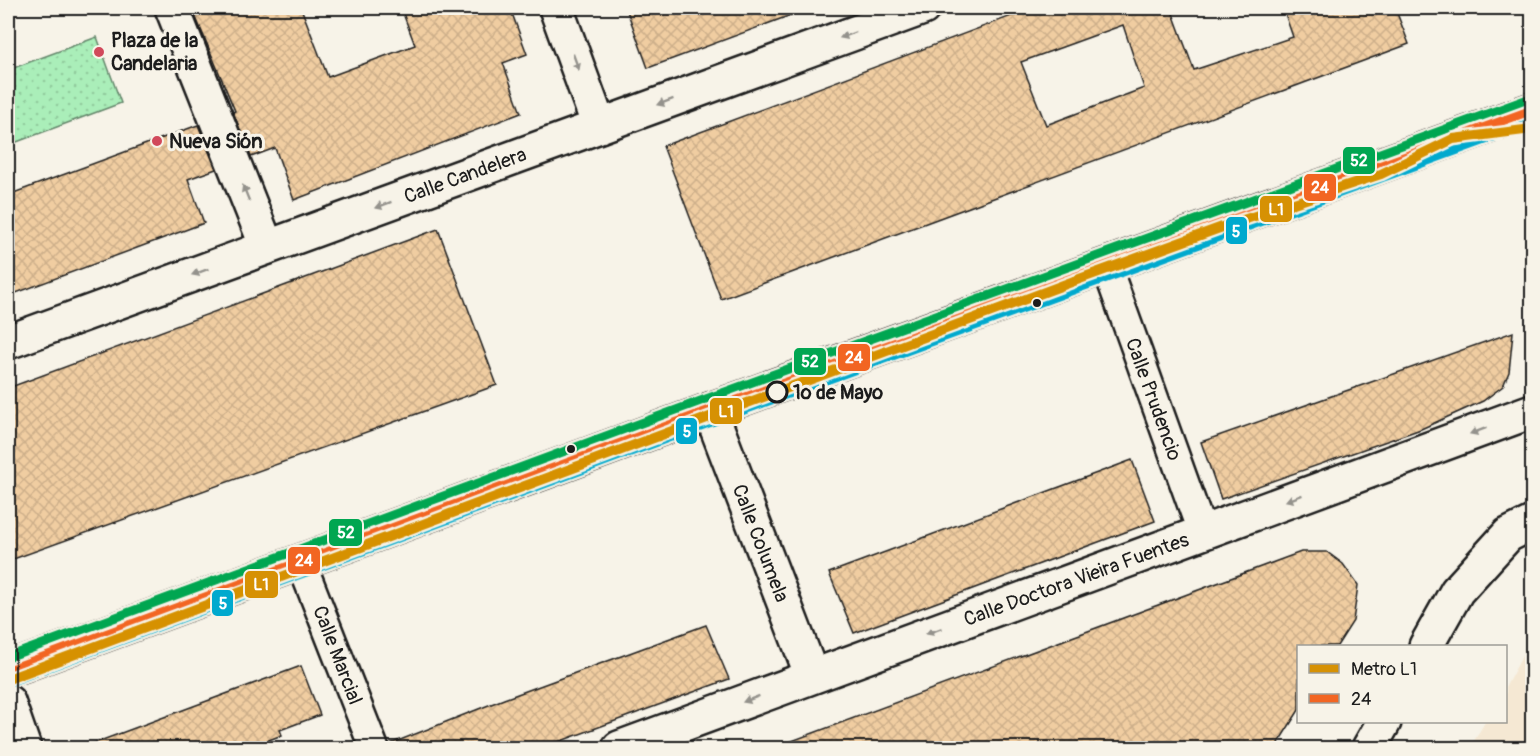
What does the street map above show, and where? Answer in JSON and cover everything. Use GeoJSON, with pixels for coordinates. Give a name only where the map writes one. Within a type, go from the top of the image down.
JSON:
{"type":"FeatureCollection","features":[{"type":"Feature","properties":{"kind":"street"},"geometry":{"type":"LineString","coordinates":[[172,8],[267,247]]}},
{"type":"Feature","properties":{"kind":"street"},"geometry":{"type":"LineString","coordinates":[[556,8],[599,126]]}},
{"type":"Feature","properties":{"kind":"street","name":"Calle Candelera"},"geometry":{"type":"LineString","coordinates":[[8,342],[923,8]]}},
{"type":"Feature","properties":{"kind":"street"},"geometry":{"type":"LineString","coordinates":[[8,670],[710,410],[1533,110]]}},
{"type":"Feature","properties":{"kind":"street","name":"Calle Prudencio"},"geometry":{"type":"LineString","coordinates":[[1106,265],[1202,532]]}},
{"type":"Feature","properties":{"kind":"street","name":"Calle Columela"},"geometry":{"type":"LineString","coordinates":[[710,410],[812,676]]}},
{"type":"Feature","properties":{"kind":"street","name":"Calle Doctora Vieira Fuentes"},"geometry":{"type":"LineString","coordinates":[[619,748],[1533,411]]}},
{"type":"Feature","properties":{"kind":"street"},"geometry":{"type":"LineString","coordinates":[[1427,645],[1457,591],[1508,535],[1533,523]]}},
{"type":"Feature","properties":{"kind":"street","name":"Calle Marcial"},"geometry":{"type":"LineString","coordinates":[[301,562],[374,748]]}},
{"type":"Feature","properties":{"kind":"street"},"geometry":{"type":"LineString","coordinates":[[8,702],[24,748]]}},
{"type":"Feature","properties":{"kind":"street"},"geometry":{"type":"LineString","coordinates":[[1369,748],[1383,723]]}},
{"type":"Feature","properties":{"kind":"shaded area"},"geometry":{"type":"Polygon","coordinates":[[[1532,638],[1532,748],[1470,748],[1484,723],[1507,723],[1507,684],[1532,638]]]}},
{"type":"Feature","properties":{"kind":"green space"},"geometry":{"type":"Polygon","coordinates":[[[97,37],[121,103],[14,143],[8,124],[8,70],[97,37]]]}},
{"type":"Feature","properties":{"kind":"building"},"geometry":{"type":"Polygon","coordinates":[[[192,8],[301,8],[328,77],[415,45],[401,8],[510,8],[527,54],[503,63],[521,113],[294,200],[275,148],[251,157],[233,112],[235,111],[192,8]]]}},
{"type":"Feature","properties":{"kind":"building"},"geometry":{"type":"Polygon","coordinates":[[[626,8],[802,8],[802,11],[648,68],[626,8]]]}},
{"type":"Feature","properties":{"kind":"building"},"geometry":{"type":"Polygon","coordinates":[[[1033,8],[1171,8],[1194,70],[1293,37],[1283,8],[1395,8],[1409,44],[721,299],[663,146],[1033,8]],[[1123,25],[1021,62],[1046,125],[1144,88],[1123,25]]]}},
{"type":"Feature","properties":{"kind":"building"},"geometry":{"type":"Polygon","coordinates":[[[198,125],[216,169],[188,179],[204,223],[8,296],[8,195],[198,125]]]}},
{"type":"Feature","properties":{"kind":"building"},"geometry":{"type":"Polygon","coordinates":[[[438,229],[497,385],[8,561],[8,388],[438,229]]]}},
{"type":"Feature","properties":{"kind":"building"},"geometry":{"type":"Polygon","coordinates":[[[1513,332],[1509,372],[1503,386],[1483,401],[1421,429],[1221,499],[1201,442],[1513,332]]]}},
{"type":"Feature","properties":{"kind":"building"},"geometry":{"type":"Polygon","coordinates":[[[1132,460],[1155,521],[854,633],[829,573],[1132,460]]]}},
{"type":"Feature","properties":{"kind":"building"},"geometry":{"type":"Polygon","coordinates":[[[1301,552],[1327,552],[1343,564],[1358,585],[1353,621],[1338,645],[1297,645],[1297,713],[1275,748],[781,748],[781,745],[1301,552]]]}},
{"type":"Feature","properties":{"kind":"building"},"geometry":{"type":"Polygon","coordinates":[[[706,625],[729,679],[542,748],[390,748],[390,744],[504,699],[706,625]]]}},
{"type":"Feature","properties":{"kind":"building"},"geometry":{"type":"Polygon","coordinates":[[[301,666],[320,715],[280,730],[282,735],[269,740],[273,748],[89,748],[89,745],[301,666]]]}},
{"type":"Feature","properties":{"kind":"metro line","name":"L1"},"geometry":{"type":"LineString","coordinates":[[8,679],[1074,281],[1228,225],[1381,174],[1453,139],[1532,129]]}},
{"type":"Feature","properties":{"kind":"transit line","name":"52"},"geometry":{"type":"LineString","coordinates":[[8,657],[1528,99]]}},
{"type":"Feature","properties":{"kind":"transit line","name":"24"},"geometry":{"type":"LineString","coordinates":[[8,670],[710,410],[1532,110]]}},
{"type":"Feature","properties":{"kind":"transit line","name":"5"},"geometry":{"type":"LineString","coordinates":[[12,681],[714,421],[1532,123]]}},
{"type":"Feature","properties":{"kind":"place","name":"Plaza de la Candelaria"},"geometry":{"type":"Point","coordinates":[99,52]}},
{"type":"Feature","properties":{"kind":"place","name":"Nueva Sión"},"geometry":{"type":"Point","coordinates":[157,141]}},
{"type":"Feature","properties":{"kind":"place","name":"1º de Mayo"},"geometry":{"type":"Point","coordinates":[777,392]}}]}
